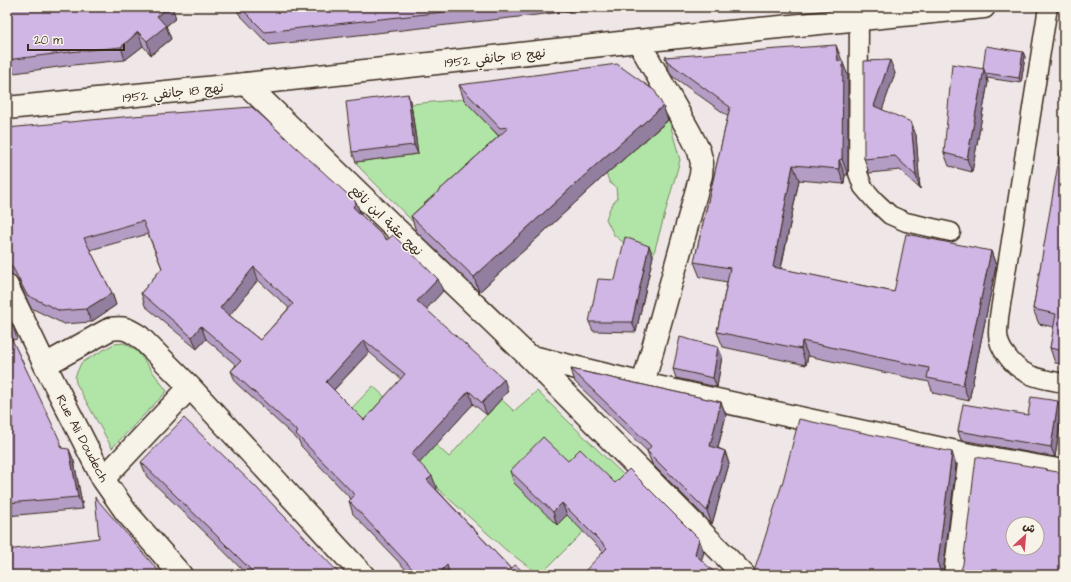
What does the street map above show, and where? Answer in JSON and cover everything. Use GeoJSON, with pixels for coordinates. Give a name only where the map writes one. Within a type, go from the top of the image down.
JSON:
{"type":"FeatureCollection","features":[{"type":"Feature","properties":{"kind":"street","name":"نهج 18 جانفي 1952"},"geometry":{"type":"LineString","coordinates":[[7,108],[246,84],[638,41],[858,13],[984,7]]}},
{"type":"Feature","properties":{"kind":"street"},"geometry":{"type":"LineString","coordinates":[[638,41],[690,133],[699,152],[702,163],[701,175],[643,384]]}},
{"type":"Feature","properties":{"kind":"street","name":"نهج عقبة ابن نافع"},"geometry":{"type":"LineString","coordinates":[[246,84],[528,356],[744,575]]}},
{"type":"Feature","properties":{"kind":"street","name":"Rue Ali Doudech"},"geometry":{"type":"LineString","coordinates":[[7,286],[103,479],[126,512],[181,575]]}},
{"type":"Feature","properties":{"kind":"street"},"geometry":{"type":"LineString","coordinates":[[45,365],[110,329],[121,328],[130,330],[140,337],[190,388],[364,575]]}},
{"type":"Feature","properties":{"kind":"street"},"geometry":{"type":"LineString","coordinates":[[528,356],[643,384],[970,455],[1064,472]]}},
{"type":"Feature","properties":{"kind":"street"},"geometry":{"type":"LineString","coordinates":[[103,479],[190,388]]}},
{"type":"Feature","properties":{"kind":"street"},"geometry":{"type":"LineString","coordinates":[[955,575],[970,455]]}},
{"type":"Feature","properties":{"kind":"lane"},"geometry":{"type":"LineString","coordinates":[[1048,7],[999,317],[998,334],[1003,350],[1012,364],[1026,374],[1064,383]]}},
{"type":"Feature","properties":{"kind":"lane"},"geometry":{"type":"LineString","coordinates":[[858,13],[858,173],[863,187],[890,215],[906,222],[951,232]]}},
{"type":"Feature","properties":{"kind":"green space"},"geometry":{"type":"Polygon","coordinates":[[[477,98],[474,110],[507,148],[419,228],[360,168],[356,162],[417,154],[411,104],[477,98]]]}},
{"type":"Feature","properties":{"kind":"green space"},"geometry":{"type":"Polygon","coordinates":[[[669,120],[680,160],[653,256],[628,246],[614,235],[606,219],[610,208],[617,198],[616,187],[610,183],[606,174],[669,120]]]}},
{"type":"Feature","properties":{"kind":"green space"},"geometry":{"type":"Polygon","coordinates":[[[124,343],[137,351],[167,391],[112,448],[76,383],[75,377],[81,363],[114,344],[124,343]]]}},
{"type":"Feature","properties":{"kind":"green space"},"geometry":{"type":"Polygon","coordinates":[[[373,386],[449,457],[501,399],[514,411],[537,391],[632,483],[540,575],[506,550],[421,472],[348,412],[373,386]]]}},
{"type":"Feature","properties":{"kind":"building"},"geometry":{"type":"Polygon","coordinates":[[[7,7],[169,7],[157,16],[166,26],[147,41],[138,32],[121,47],[7,60],[7,7]]]}},
{"type":"Feature","properties":{"kind":"building"},"geometry":{"type":"Polygon","coordinates":[[[240,7],[488,7],[265,32],[240,7]]]}},
{"type":"Feature","properties":{"kind":"building"},"geometry":{"type":"Polygon","coordinates":[[[836,45],[838,61],[843,61],[842,159],[839,160],[839,169],[793,165],[773,267],[894,292],[906,234],[991,251],[963,385],[927,378],[929,368],[802,341],[801,349],[717,332],[730,268],[694,262],[730,107],[667,61],[665,57],[836,45]]]}},
{"type":"Feature","properties":{"kind":"building"},"geometry":{"type":"Polygon","coordinates":[[[986,46],[1023,52],[1019,78],[985,73],[983,68],[986,46]]]}},
{"type":"Feature","properties":{"kind":"building"},"geometry":{"type":"Polygon","coordinates":[[[890,60],[874,106],[911,122],[916,176],[895,156],[864,159],[864,61],[890,60]]]}},
{"type":"Feature","properties":{"kind":"building"},"geometry":{"type":"Polygon","coordinates":[[[617,64],[655,91],[663,106],[598,163],[474,277],[411,216],[509,127],[500,128],[459,85],[617,64]]]}},
{"type":"Feature","properties":{"kind":"building"},"geometry":{"type":"Polygon","coordinates":[[[952,64],[984,69],[967,159],[944,153],[952,64]]]}},
{"type":"Feature","properties":{"kind":"building"},"geometry":{"type":"Polygon","coordinates":[[[408,94],[414,145],[352,152],[346,102],[408,94]]]}},
{"type":"Feature","properties":{"kind":"building"},"geometry":{"type":"Polygon","coordinates":[[[252,107],[356,202],[353,207],[387,240],[393,235],[438,279],[417,301],[504,379],[482,403],[469,391],[411,454],[432,476],[427,480],[511,569],[515,565],[528,575],[450,575],[447,565],[437,575],[418,575],[349,501],[355,495],[296,434],[298,432],[231,371],[241,361],[201,326],[192,337],[141,293],[162,268],[143,221],[84,238],[112,293],[86,309],[60,311],[27,295],[13,268],[7,262],[7,128],[252,107]],[[254,267],[220,308],[260,340],[293,304],[254,267]],[[364,340],[326,382],[364,420],[405,374],[364,340]]]}},
{"type":"Feature","properties":{"kind":"building"},"geometry":{"type":"Polygon","coordinates":[[[1063,135],[1064,351],[1050,348],[1056,314],[1033,309],[1063,135]]]}},
{"type":"Feature","properties":{"kind":"building"},"geometry":{"type":"Polygon","coordinates":[[[625,237],[649,246],[632,322],[589,322],[598,279],[615,280],[625,237]]]}},
{"type":"Feature","properties":{"kind":"building"},"geometry":{"type":"Polygon","coordinates":[[[7,315],[13,326],[7,327],[7,315]]]}},
{"type":"Feature","properties":{"kind":"building"},"geometry":{"type":"Polygon","coordinates":[[[7,329],[61,443],[61,448],[69,449],[78,497],[7,503],[7,329]]]}},
{"type":"Feature","properties":{"kind":"building"},"geometry":{"type":"Polygon","coordinates":[[[680,337],[718,347],[713,378],[673,369],[680,337]]]}},
{"type":"Feature","properties":{"kind":"building"},"geometry":{"type":"Polygon","coordinates":[[[571,369],[721,402],[710,446],[725,451],[707,511],[647,451],[651,446],[571,369]]]}},
{"type":"Feature","properties":{"kind":"building"},"geometry":{"type":"Polygon","coordinates":[[[1031,397],[1058,401],[1051,447],[958,431],[963,404],[1028,415],[1031,397]]]}},
{"type":"Feature","properties":{"kind":"building"},"geometry":{"type":"Polygon","coordinates":[[[184,418],[253,484],[341,575],[256,575],[141,462],[184,418]]]}},
{"type":"Feature","properties":{"kind":"building"},"geometry":{"type":"Polygon","coordinates":[[[799,419],[952,452],[938,561],[939,568],[943,573],[948,575],[753,575],[783,481],[799,419]]]}},
{"type":"Feature","properties":{"kind":"building"},"geometry":{"type":"Polygon","coordinates":[[[543,437],[568,461],[580,449],[615,483],[629,469],[699,539],[695,554],[717,575],[581,575],[607,548],[562,503],[553,512],[510,471],[543,437]]]}},
{"type":"Feature","properties":{"kind":"building"},"geometry":{"type":"Polygon","coordinates":[[[976,457],[1064,473],[1064,575],[948,575],[956,574],[961,570],[963,564],[976,457]]]}},
{"type":"Feature","properties":{"kind":"building"},"geometry":{"type":"Polygon","coordinates":[[[95,497],[162,575],[7,575],[7,550],[99,538],[95,497]]]}}]}
